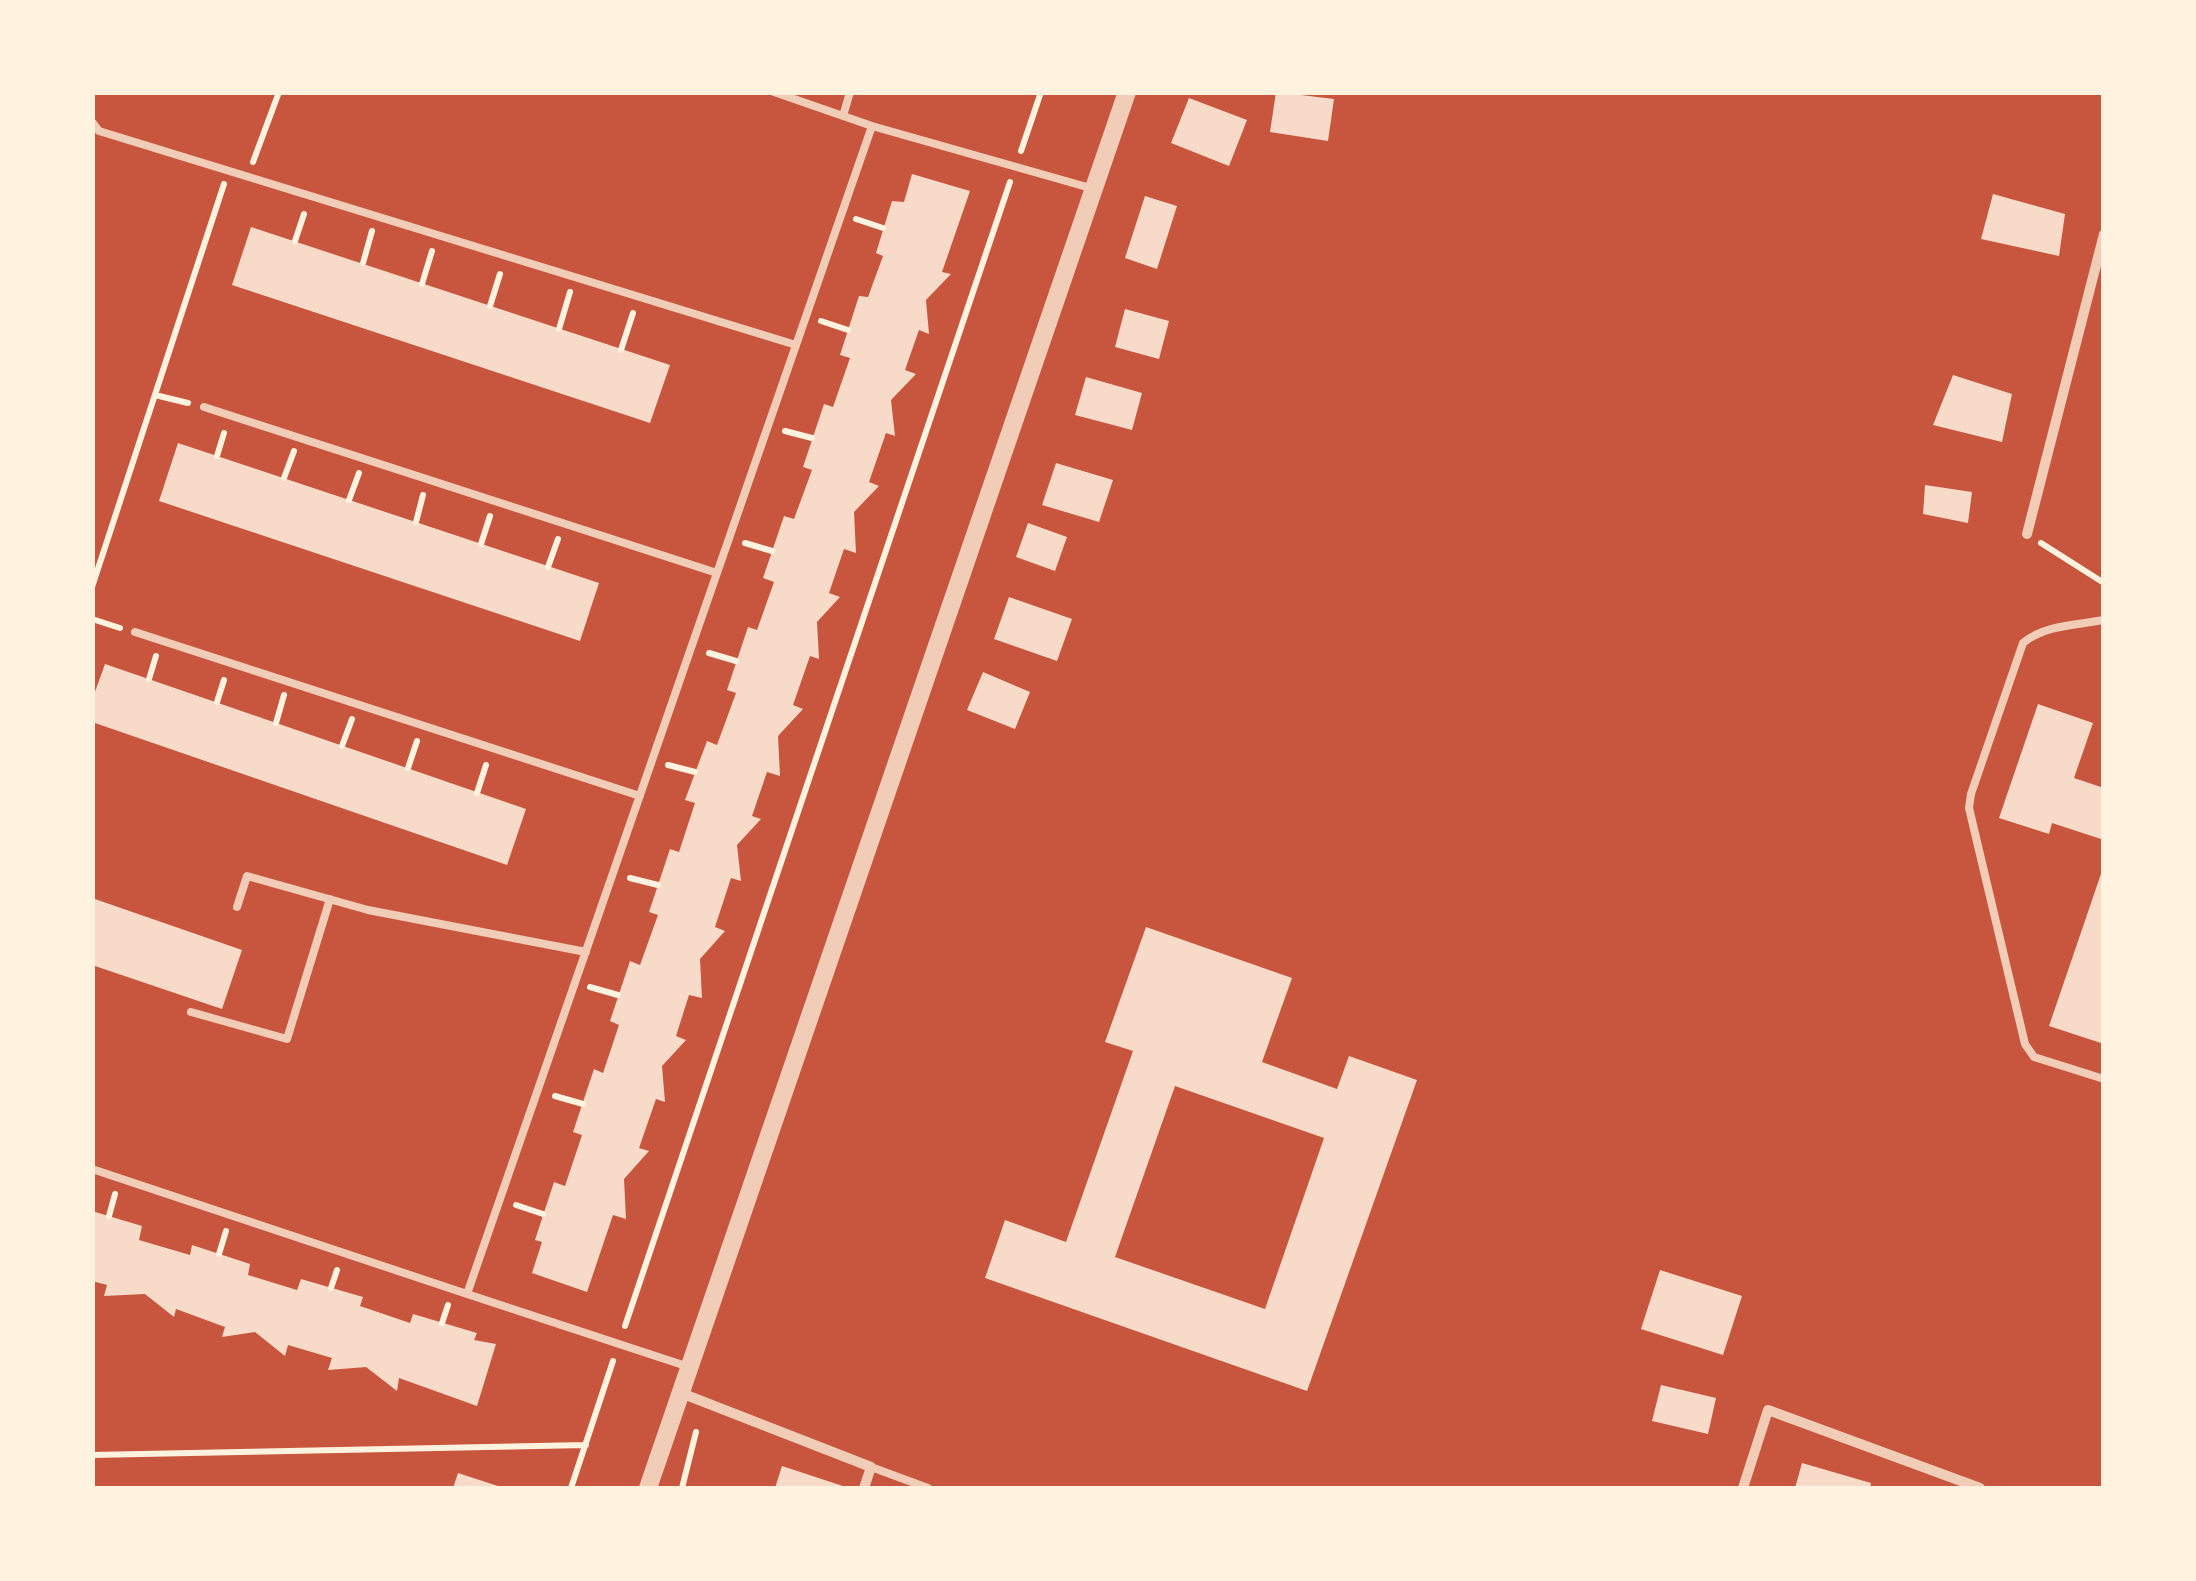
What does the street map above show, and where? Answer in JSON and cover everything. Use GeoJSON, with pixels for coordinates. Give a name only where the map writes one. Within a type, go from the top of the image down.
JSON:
{"type":"FeatureCollection","features":[{"type":"Feature","properties":{"kind":"street"},"geometry":{"type":"LineString","coordinates":[[648,1488],[1127,92]]}},
{"type":"Feature","properties":{"kind":"street"},"geometry":{"type":"LineString","coordinates":[[2027,534],[2104,234]]}},
{"type":"Feature","properties":{"kind":"street"},"geometry":{"type":"LineString","coordinates":[[681,1393],[870,1467],[864,1488]]}},
{"type":"Feature","properties":{"kind":"street"},"geometry":{"type":"LineString","coordinates":[[1742,1488],[1768,1410],[1980,1488]]}},
{"type":"Feature","properties":{"kind":"lane"},"geometry":{"type":"LineString","coordinates":[[774,92],[872,126],[1094,188]]}},
{"type":"Feature","properties":{"kind":"lane"},"geometry":{"type":"LineString","coordinates":[[843,116],[850,92]]}},
{"type":"Feature","properties":{"kind":"lane"},"geometry":{"type":"LineString","coordinates":[[92,122],[99,132],[796,346]]}},
{"type":"Feature","properties":{"kind":"lane"},"geometry":{"type":"LineString","coordinates":[[467,1294],[872,126]]}},
{"type":"Feature","properties":{"kind":"lane"},"geometry":{"type":"LineString","coordinates":[[204,407],[717,573]]}},
{"type":"Feature","properties":{"kind":"lane"},"geometry":{"type":"LineString","coordinates":[[2104,620],[2049,630],[2033,635],[2023,644],[1969,808],[2025,1044],[2034,1057],[2104,1080]]}},
{"type":"Feature","properties":{"kind":"lane"},"geometry":{"type":"LineString","coordinates":[[134,632],[640,796]]}},
{"type":"Feature","properties":{"kind":"lane"},"geometry":{"type":"LineString","coordinates":[[237,907],[247,876],[368,910],[586,952]]}},
{"type":"Feature","properties":{"kind":"lane"},"geometry":{"type":"LineString","coordinates":[[191,1012],[287,1039],[330,899]]}},
{"type":"Feature","properties":{"kind":"lane"},"geometry":{"type":"LineString","coordinates":[[92,1170],[690,1368]]}},
{"type":"Feature","properties":{"kind":"lane"},"geometry":{"type":"LineString","coordinates":[[870,1467],[928,1488]]}},
{"type":"Feature","properties":{"kind":"path"},"geometry":{"type":"LineString","coordinates":[[248,177],[278,92]]}},
{"type":"Feature","properties":{"kind":"path"},"geometry":{"type":"LineString","coordinates":[[571,1488],[1041,92]]}},
{"type":"Feature","properties":{"kind":"path"},"geometry":{"type":"LineString","coordinates":[[92,587],[228,171]]}},
{"type":"Feature","properties":{"kind":"path"},"geometry":{"type":"LineString","coordinates":[[294,241],[309,196]]}},
{"type":"Feature","properties":{"kind":"path"},"geometry":{"type":"LineString","coordinates":[[363,264],[377,217]]}},
{"type":"Feature","properties":{"kind":"path"},"geometry":{"type":"LineString","coordinates":[[422,284],[437,235]]}},
{"type":"Feature","properties":{"kind":"path"},"geometry":{"type":"LineString","coordinates":[[490,306],[506,257]]}},
{"type":"Feature","properties":{"kind":"path"},"geometry":{"type":"LineString","coordinates":[[559,329],[574,278]]}},
{"type":"Feature","properties":{"kind":"path"},"geometry":{"type":"LineString","coordinates":[[621,350],[639,297]]}},
{"type":"Feature","properties":{"kind":"path"},"geometry":{"type":"LineString","coordinates":[[155,395],[204,407]]}},
{"type":"Feature","properties":{"kind":"path"},"geometry":{"type":"LineString","coordinates":[[768,427],[812,438]]}},
{"type":"Feature","properties":{"kind":"path"},"geometry":{"type":"LineString","coordinates":[[548,566],[564,524]]}},
{"type":"Feature","properties":{"kind":"path"},"geometry":{"type":"LineString","coordinates":[[2027,534],[2104,582]]}},
{"type":"Feature","properties":{"kind":"path"},"geometry":{"type":"LineString","coordinates":[[92,619],[134,632]]}},
{"type":"Feature","properties":{"kind":"path"},"geometry":{"type":"LineString","coordinates":[[691,649],[736,661]]}},
{"type":"Feature","properties":{"kind":"path"},"geometry":{"type":"LineString","coordinates":[[477,792],[492,748]]}},
{"type":"Feature","properties":{"kind":"path"},"geometry":{"type":"LineString","coordinates":[[613,873],[658,885]]}},
{"type":"Feature","properties":{"kind":"path"},"geometry":{"type":"LineString","coordinates":[[538,1091],[582,1104]]}},
{"type":"Feature","properties":{"kind":"path"},"geometry":{"type":"LineString","coordinates":[[500,1200],[544,1214]]}},
{"type":"Feature","properties":{"kind":"path"},"geometry":{"type":"LineString","coordinates":[[92,1456],[586,1445]]}},
{"type":"Feature","properties":{"kind":"building"},"geometry":{"type":"Polygon","coordinates":[[[1276,92],[1334,99],[1328,141],[1270,132],[1276,92]]]}},
{"type":"Feature","properties":{"kind":"building"},"geometry":{"type":"Polygon","coordinates":[[[1189,98],[1247,120],[1229,166],[1171,143],[1189,98]]]}},
{"type":"Feature","properties":{"kind":"building"},"geometry":{"type":"Polygon","coordinates":[[[912,174],[970,191],[942,272],[951,274],[926,300],[929,334],[919,330],[905,370],[916,374],[891,400],[895,436],[886,433],[869,482],[879,486],[854,512],[856,553],[844,549],[829,593],[840,597],[817,622],[819,659],[810,656],[793,705],[803,709],[778,736],[780,776],[767,772],[752,816],[761,819],[737,845],[741,881],[731,878],[715,927],[725,931],[700,959],[702,998],[689,995],[676,1036],[686,1040],[662,1066],[665,1102],[656,1099],[639,1148],[649,1151],[624,1179],[626,1219],[613,1215],[587,1292],[532,1273],[542,1242],[535,1240],[554,1182],[565,1186],[582,1135],[573,1132],[594,1069],[603,1073],[619,1025],[610,1021],[630,961],[640,965],[658,915],[649,912],[670,849],[679,852],[695,803],[685,800],[707,741],[717,745],[736,693],[727,690],[748,627],[757,630],[774,582],[763,578],[784,516],[794,519],[812,470],[803,467],[824,404],[833,407],[850,358],[840,355],[859,296],[868,297],[883,256],[876,253],[892,201],[904,202],[912,174]]]}},
{"type":"Feature","properties":{"kind":"building"},"geometry":{"type":"Polygon","coordinates":[[[1993,194],[2065,214],[2059,256],[1981,239],[1993,194]]]}},
{"type":"Feature","properties":{"kind":"building"},"geometry":{"type":"Polygon","coordinates":[[[1145,196],[1177,206],[1157,269],[1125,258],[1145,196]]]}},
{"type":"Feature","properties":{"kind":"building"},"geometry":{"type":"Polygon","coordinates":[[[251,227],[670,365],[650,423],[232,285],[251,227]]]}},
{"type":"Feature","properties":{"kind":"building"},"geometry":{"type":"Polygon","coordinates":[[[1125,309],[1169,321],[1159,359],[1115,347],[1125,309]]]}},
{"type":"Feature","properties":{"kind":"building"},"geometry":{"type":"Polygon","coordinates":[[[1953,375],[2012,394],[2002,442],[1933,425],[1953,375]]]}},
{"type":"Feature","properties":{"kind":"building"},"geometry":{"type":"Polygon","coordinates":[[[1086,377],[1142,393],[1132,430],[1075,415],[1086,377]]]}},
{"type":"Feature","properties":{"kind":"building"},"geometry":{"type":"Polygon","coordinates":[[[178,443],[599,583],[580,641],[159,501],[178,443]]]}},
{"type":"Feature","properties":{"kind":"building"},"geometry":{"type":"Polygon","coordinates":[[[1056,463],[1113,480],[1099,522],[1042,505],[1056,463]]]}},
{"type":"Feature","properties":{"kind":"building"},"geometry":{"type":"Polygon","coordinates":[[[1925,485],[1972,492],[1968,523],[1923,514],[1925,485]]]}},
{"type":"Feature","properties":{"kind":"building"},"geometry":{"type":"Polygon","coordinates":[[[1028,523],[1067,537],[1055,571],[1016,557],[1028,523]]]}},
{"type":"Feature","properties":{"kind":"building"},"geometry":{"type":"Polygon","coordinates":[[[1009,597],[1072,619],[1057,661],[994,639],[1009,597]]]}},
{"type":"Feature","properties":{"kind":"building"},"geometry":{"type":"Polygon","coordinates":[[[105,664],[526,809],[507,865],[92,722],[92,700],[105,664]]]}},
{"type":"Feature","properties":{"kind":"building"},"geometry":{"type":"Polygon","coordinates":[[[983,672],[1030,692],[1015,729],[967,710],[983,672]]]}},
{"type":"Feature","properties":{"kind":"building"},"geometry":{"type":"Polygon","coordinates":[[[2038,704],[2093,723],[2074,778],[2104,788],[2104,840],[2052,823],[2049,834],[1999,818],[2038,704]]]}},
{"type":"Feature","properties":{"kind":"building"},"geometry":{"type":"Polygon","coordinates":[[[2104,869],[2104,1044],[2049,1026],[2104,869]]]}},
{"type":"Feature","properties":{"kind":"building"},"geometry":{"type":"Polygon","coordinates":[[[92,898],[242,950],[222,1009],[92,965],[92,898]]]}},
{"type":"Feature","properties":{"kind":"building"},"geometry":{"type":"Polygon","coordinates":[[[1146,927],[1292,978],[1262,1062],[1337,1089],[1349,1056],[1417,1080],[1307,1391],[985,1278],[1005,1220],[1066,1242],[1133,1051],[1105,1042],[1146,927]],[[1175,1086],[1115,1257],[1265,1309],[1324,1138],[1175,1086]]]}},
{"type":"Feature","properties":{"kind":"building"},"geometry":{"type":"Polygon","coordinates":[[[92,1211],[142,1226],[139,1240],[190,1255],[192,1245],[250,1264],[248,1275],[297,1290],[301,1279],[363,1297],[360,1306],[410,1323],[413,1314],[477,1333],[474,1340],[496,1344],[477,1406],[399,1378],[397,1391],[366,1367],[328,1370],[332,1358],[288,1345],[285,1356],[255,1332],[222,1337],[225,1327],[176,1309],[174,1317],[145,1294],[104,1296],[107,1285],[92,1281],[92,1211]]]}},
{"type":"Feature","properties":{"kind":"building"},"geometry":{"type":"Polygon","coordinates":[[[1660,1270],[1742,1296],[1723,1355],[1641,1329],[1660,1270]]]}},
{"type":"Feature","properties":{"kind":"building"},"geometry":{"type":"Polygon","coordinates":[[[1661,1385],[1716,1398],[1708,1434],[1652,1421],[1661,1385]]]}},
{"type":"Feature","properties":{"kind":"building"},"geometry":{"type":"Polygon","coordinates":[[[1802,1463],[1871,1483],[1870,1488],[1795,1488],[1802,1463]]]}},
{"type":"Feature","properties":{"kind":"building"},"geometry":{"type":"Polygon","coordinates":[[[782,1466],[849,1488],[775,1488],[782,1466]]]}},
{"type":"Feature","properties":{"kind":"building"},"geometry":{"type":"Polygon","coordinates":[[[458,1473],[504,1488],[453,1488],[458,1473]]]}}]}
